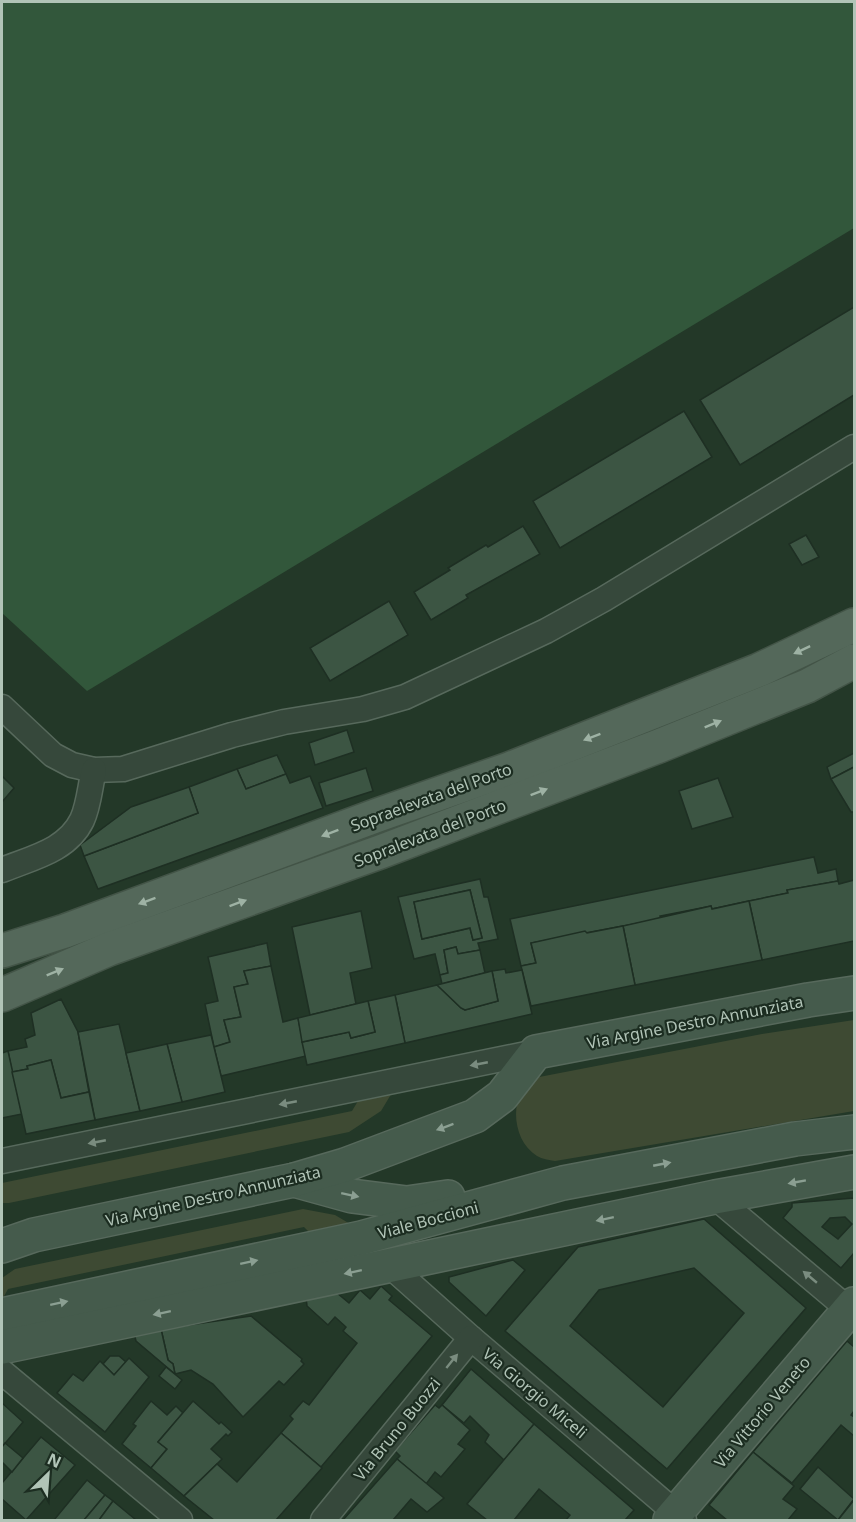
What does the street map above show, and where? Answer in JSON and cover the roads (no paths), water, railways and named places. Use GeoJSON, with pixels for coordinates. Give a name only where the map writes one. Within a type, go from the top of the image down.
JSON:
{"type":"FeatureCollection","features":[{"type":"Feature","properties":{"kind":"main road","name":"Sopraelevata del Porto"},"geometry":{"type":"LineString","coordinates":[[2,951],[65,931],[509,769],[759,670],[855,625]]}},
{"type":"Feature","properties":{"kind":"main road","name":"Sopralevata del Porto"},"geometry":{"type":"LineString","coordinates":[[2,995],[109,950],[380,852],[659,746],[807,686],[855,661]]}},
{"type":"Feature","properties":{"kind":"street"},"geometry":{"type":"LineString","coordinates":[[2,707],[53,755],[72,765],[94,770],[123,769],[232,735],[284,722],[363,709],[405,697],[546,631],[604,599],[855,447]]}},
{"type":"Feature","properties":{"kind":"street"},"geometry":{"type":"LineString","coordinates":[[2,870],[57,847],[70,838],[83,819],[94,770]]}},
{"type":"Feature","properties":{"kind":"street","name":"Via Argine Destro Annunziata"},"geometry":{"type":"LineString","coordinates":[[2,1161],[537,1052],[855,993]]}},
{"type":"Feature","properties":{"kind":"street","name":"Via Argine Destro Annunziata"},"geometry":{"type":"LineString","coordinates":[[2,1246],[34,1235],[294,1180],[345,1165],[475,1116],[502,1096],[537,1052]]}},
{"type":"Feature","properties":{"kind":"street","name":"Viale Boccioni"},"geometry":{"type":"LineString","coordinates":[[2,1315],[362,1238],[563,1183],[795,1139],[855,1132]]}},
{"type":"Feature","properties":{"kind":"street","name":"Viale Boccioni"},"geometry":{"type":"LineString","coordinates":[[2,1347],[388,1264],[715,1197],[855,1172]]}},
{"type":"Feature","properties":{"kind":"street"},"geometry":{"type":"LineString","coordinates":[[294,1180],[352,1196],[407,1203],[563,1183]]}},
{"type":"Feature","properties":{"kind":"street"},"geometry":{"type":"LineString","coordinates":[[715,1197],[853,1309]]}},
{"type":"Feature","properties":{"kind":"street","name":"Via Argine Destro Annunziata"},"geometry":{"type":"LineString","coordinates":[[2,1228],[34,1235]]}},
{"type":"Feature","properties":{"kind":"street","name":"Via Giorgio Miceli"},"geometry":{"type":"LineString","coordinates":[[388,1264],[677,1518]]}},
{"type":"Feature","properties":{"kind":"street","name":"Via Vittorio Veneto"},"geometry":{"type":"LineString","coordinates":[[677,1518],[853,1309]]}},
{"type":"Feature","properties":{"kind":"street","name":"Via Bruno Buozzi"},"geometry":{"type":"LineString","coordinates":[[323,1521],[471,1338]]}},
{"type":"Feature","properties":{"kind":"street"},"geometry":{"type":"LineString","coordinates":[[2,1372],[180,1521]]}}]}
